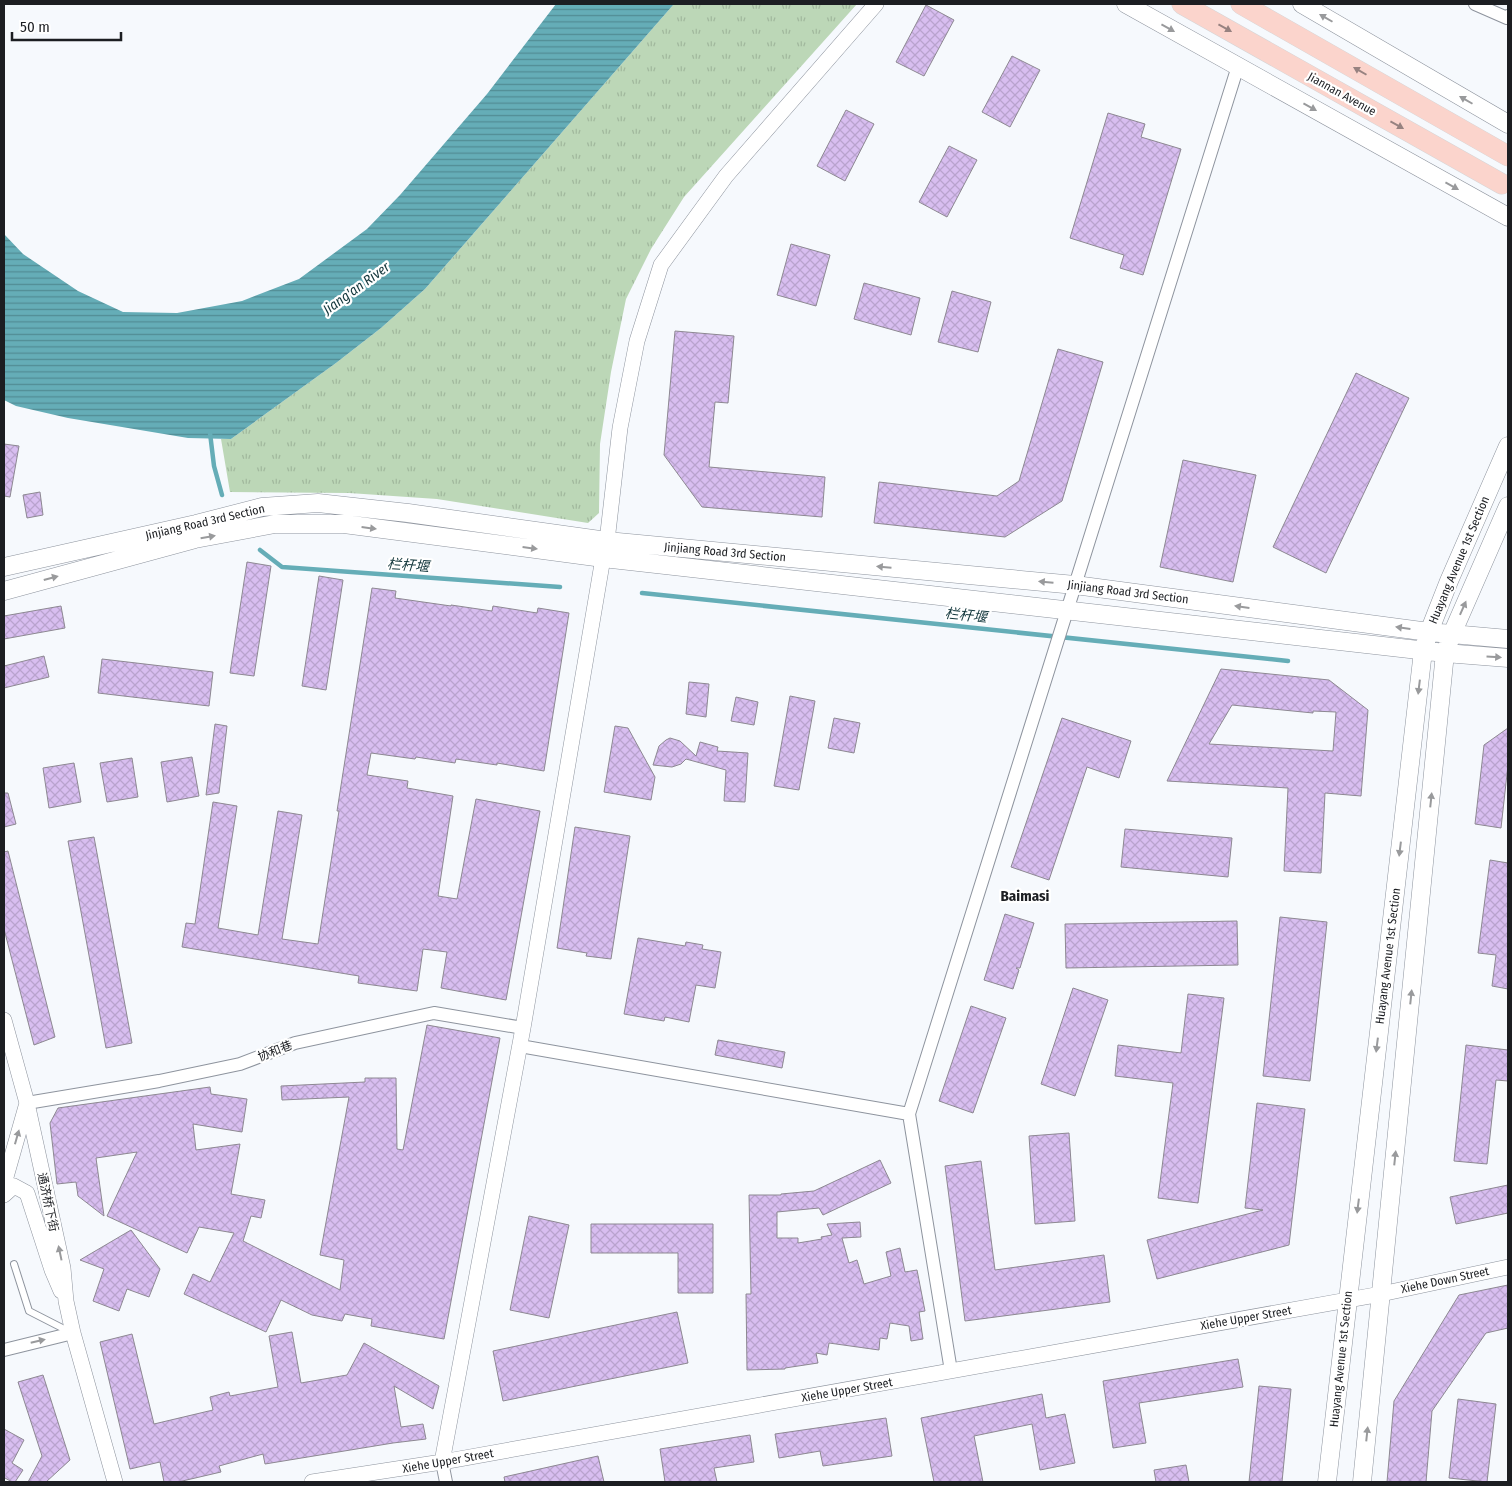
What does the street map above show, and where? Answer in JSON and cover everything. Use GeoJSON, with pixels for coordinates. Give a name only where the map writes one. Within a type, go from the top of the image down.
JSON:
{"type":"FeatureCollection","features":[{"type":"Feature","properties":{"kind":"highway","name":"Jiannan Avenue"},"geometry":{"type":"LineString","coordinates":[[1182,4],[1502,184]]}},
{"type":"Feature","properties":{"kind":"highway"},"geometry":{"type":"LineString","coordinates":[[1241,4],[1508,156]]}},
{"type":"Feature","properties":{"kind":"main road"},"geometry":{"type":"LineString","coordinates":[[1126,4],[1507,217]]}},
{"type":"Feature","properties":{"kind":"main road"},"geometry":{"type":"LineString","coordinates":[[1302,4],[1508,124]]}},
{"type":"Feature","properties":{"kind":"main road","name":"Huayang Avenue 1st Section"},"geometry":{"type":"LineString","coordinates":[[1327,1482],[1424,651],[1429,632],[1449,581],[1508,446]]}},
{"type":"Feature","properties":{"kind":"main road","name":"Jinjiang Road 3rd Section"},"geometry":{"type":"LineString","coordinates":[[4,567],[196,524],[262,507],[318,503],[408,513],[605,549],[1067,611],[1424,651],[1508,658]]}},
{"type":"Feature","properties":{"kind":"main road","name":"Huayang Avenue 1st Section"},"geometry":{"type":"LineString","coordinates":[[1362,1482],[1445,653],[1508,506]]}},
{"type":"Feature","properties":{"kind":"main road","name":"Jinjiang Road 3rd Section"},"geometry":{"type":"LineString","coordinates":[[4,591],[195,539],[276,524],[344,524],[605,549],[1075,585],[1429,632],[1508,639]]}},
{"type":"Feature","properties":{"kind":"street"},"geometry":{"type":"LineString","coordinates":[[446,1482],[442,1462],[524,1028],[605,549],[620,428],[635,351],[661,265],[726,176],[876,4]]}},
{"type":"Feature","properties":{"kind":"street"},"geometry":{"type":"LineString","coordinates":[[1475,4],[1507,18],[1508,16]]}},
{"type":"Feature","properties":{"kind":"street"},"geometry":{"type":"LineString","coordinates":[[951,1371],[909,1114],[1238,66]]}},
{"type":"Feature","properties":{"kind":"street","name":"协和巷"},"geometry":{"type":"LineString","coordinates":[[26,1104],[159,1081],[240,1064],[295,1043],[434,1013],[524,1028]]}},
{"type":"Feature","properties":{"kind":"street","name":"通济桥下街"},"geometry":{"type":"LineString","coordinates":[[4,1020],[26,1104],[63,1268],[66,1301],[73,1333],[115,1482]]}},
{"type":"Feature","properties":{"kind":"street"},"geometry":{"type":"LineString","coordinates":[[520,1046],[909,1114]]}},
{"type":"Feature","properties":{"kind":"street"},"geometry":{"type":"LineString","coordinates":[[4,1184],[26,1104]]}},
{"type":"Feature","properties":{"kind":"street","name":"通济桥下街"},"geometry":{"type":"LineString","coordinates":[[4,1195],[14,1186],[27,1194],[52,1270],[66,1301]]}},
{"type":"Feature","properties":{"kind":"street","name":"Xiehe Down Street"},"geometry":{"type":"LineString","coordinates":[[1381,1294],[1508,1267]]}},
{"type":"Feature","properties":{"kind":"street","name":"Xiehe Upper Street"},"geometry":{"type":"LineString","coordinates":[[312,1482],[442,1462],[1381,1294]]}},
{"type":"Feature","properties":{"kind":"street"},"geometry":{"type":"LineString","coordinates":[[4,1350],[73,1333]]}},
{"type":"Feature","properties":{"kind":"lane"},"geometry":{"type":"LineString","coordinates":[[14,1264],[29,1311],[73,1333]]}},
{"type":"Feature","properties":{"kind":"green space"},"geometry":{"type":"Polygon","coordinates":[[[674,4],[857,4],[684,197],[651,249],[626,299],[611,372],[600,444],[599,513],[588,523],[437,499],[349,493],[230,492],[221,439],[231,439],[336,363],[381,328],[425,289],[674,4]]]}},
{"type":"Feature","properties":{"kind":"water","name":"Jiang'an River"},"geometry":{"type":"Polygon","coordinates":[[[556,4],[674,4],[425,289],[381,328],[336,363],[231,439],[188,438],[68,418],[16,406],[4,400],[4,234],[23,254],[78,291],[123,312],[177,313],[242,301],[299,279],[367,229],[400,195],[487,94],[556,4]]]}},
{"type":"Feature","properties":{"kind":"building"},"geometry":{"type":"Polygon","coordinates":[[[926,5],[954,20],[924,76],[896,62],[926,5]]]}},
{"type":"Feature","properties":{"kind":"building"},"geometry":{"type":"Polygon","coordinates":[[[1012,56],[1040,70],[1010,127],[982,112],[1012,56]]]}},
{"type":"Feature","properties":{"kind":"building"},"geometry":{"type":"Polygon","coordinates":[[[846,110],[874,124],[845,181],[817,166],[846,110]]]}},
{"type":"Feature","properties":{"kind":"building"},"geometry":{"type":"Polygon","coordinates":[[[1108,113],[1145,124],[1141,137],[1181,149],[1143,275],[1120,268],[1124,255],[1070,238],[1108,113]]]}},
{"type":"Feature","properties":{"kind":"building"},"geometry":{"type":"Polygon","coordinates":[[[949,146],[977,160],[947,217],[919,202],[949,146]]]}},
{"type":"Feature","properties":{"kind":"building"},"geometry":{"type":"Polygon","coordinates":[[[791,244],[830,255],[816,306],[777,295],[791,244]]]}},
{"type":"Feature","properties":{"kind":"building"},"geometry":{"type":"Polygon","coordinates":[[[864,283],[920,298],[911,335],[854,319],[864,283]]]}},
{"type":"Feature","properties":{"kind":"building"},"geometry":{"type":"Polygon","coordinates":[[[952,291],[991,302],[978,352],[938,342],[952,291]]]}},
{"type":"Feature","properties":{"kind":"building"},"geometry":{"type":"Polygon","coordinates":[[[675,331],[734,336],[728,403],[715,402],[709,467],[825,477],[822,517],[702,507],[664,455],[675,331]]]}},
{"type":"Feature","properties":{"kind":"building"},"geometry":{"type":"Polygon","coordinates":[[[1058,349],[1103,362],[1062,501],[1005,537],[874,523],[879,482],[997,496],[1019,481],[1058,349]]]}},
{"type":"Feature","properties":{"kind":"building"},"geometry":{"type":"Polygon","coordinates":[[[1356,373],[1409,398],[1326,573],[1273,547],[1356,373]]]}},
{"type":"Feature","properties":{"kind":"building"},"geometry":{"type":"Polygon","coordinates":[[[4,444],[19,446],[10,497],[4,496],[4,444]]]}},
{"type":"Feature","properties":{"kind":"building"},"geometry":{"type":"Polygon","coordinates":[[[1183,460],[1256,475],[1233,582],[1160,567],[1183,460]]]}},
{"type":"Feature","properties":{"kind":"building"},"geometry":{"type":"Polygon","coordinates":[[[40,492],[43,515],[27,518],[23,495],[40,492]]]}},
{"type":"Feature","properties":{"kind":"building"},"geometry":{"type":"Polygon","coordinates":[[[247,562],[271,566],[254,676],[230,673],[247,562]]]}},
{"type":"Feature","properties":{"kind":"building"},"geometry":{"type":"Polygon","coordinates":[[[319,576],[343,580],[326,690],[302,686],[319,576]]]}},
{"type":"Feature","properties":{"kind":"building"},"geometry":{"type":"Polygon","coordinates":[[[372,588],[396,591],[395,598],[451,606],[492,611],[493,606],[537,613],[538,608],[569,613],[544,771],[497,763],[497,765],[456,759],[455,763],[371,753],[367,775],[408,781],[407,788],[453,796],[438,896],[457,899],[476,799],[540,811],[506,1000],[441,988],[447,952],[423,949],[417,991],[358,983],[359,976],[182,947],[186,923],[195,924],[213,802],[237,806],[218,928],[258,935],[278,811],[302,815],[282,939],[318,944],[372,588]]]}},
{"type":"Feature","properties":{"kind":"building"},"geometry":{"type":"Polygon","coordinates":[[[61,606],[65,628],[4,639],[4,616],[61,606]]]}},
{"type":"Feature","properties":{"kind":"building"},"geometry":{"type":"Polygon","coordinates":[[[44,656],[49,677],[4,688],[4,666],[44,656]]]}},
{"type":"Feature","properties":{"kind":"building"},"geometry":{"type":"Polygon","coordinates":[[[102,659],[213,672],[209,706],[98,693],[102,659]]]}},
{"type":"Feature","properties":{"kind":"building"},"geometry":{"type":"Polygon","coordinates":[[[1221,669],[1329,680],[1368,710],[1361,796],[1325,793],[1321,873],[1284,871],[1288,788],[1167,781],[1221,669]],[[1232,705],[1209,744],[1333,751],[1336,712],[1313,711],[1313,713],[1232,705]]]}},
{"type":"Feature","properties":{"kind":"building"},"geometry":{"type":"Polygon","coordinates":[[[689,682],[709,684],[706,717],[686,714],[689,682]]]}},
{"type":"Feature","properties":{"kind":"building"},"geometry":{"type":"Polygon","coordinates":[[[790,696],[815,701],[799,790],[774,786],[790,696]]]}},
{"type":"Feature","properties":{"kind":"building"},"geometry":{"type":"Polygon","coordinates":[[[736,697],[758,702],[754,725],[731,721],[736,697]]]}},
{"type":"Feature","properties":{"kind":"building"},"geometry":{"type":"Polygon","coordinates":[[[834,718],[860,723],[854,753],[828,748],[834,718]]]}},
{"type":"Feature","properties":{"kind":"building"},"geometry":{"type":"Polygon","coordinates":[[[1062,718],[1131,741],[1119,778],[1087,767],[1049,880],[1011,867],[1062,718]]]}},
{"type":"Feature","properties":{"kind":"building"},"geometry":{"type":"Polygon","coordinates":[[[215,724],[227,726],[219,793],[206,795],[215,724]]]}},
{"type":"Feature","properties":{"kind":"building"},"geometry":{"type":"Polygon","coordinates":[[[615,726],[628,728],[655,777],[651,800],[604,792],[615,726]]]}},
{"type":"Feature","properties":{"kind":"building"},"geometry":{"type":"Polygon","coordinates":[[[1508,728],[1508,765],[1501,828],[1475,824],[1484,745],[1508,728]]]}},
{"type":"Feature","properties":{"kind":"building"},"geometry":{"type":"Polygon","coordinates":[[[670,738],[680,741],[696,756],[700,742],[718,747],[717,751],[748,753],[745,802],[724,801],[726,770],[686,759],[681,764],[672,767],[653,765],[659,746],[670,738]]]}},
{"type":"Feature","properties":{"kind":"building"},"geometry":{"type":"Polygon","coordinates":[[[192,757],[199,796],[167,802],[161,762],[192,757]]]}},
{"type":"Feature","properties":{"kind":"building"},"geometry":{"type":"Polygon","coordinates":[[[132,758],[138,797],[107,802],[100,763],[132,758]]]}},
{"type":"Feature","properties":{"kind":"building"},"geometry":{"type":"Polygon","coordinates":[[[74,763],[81,802],[49,808],[43,768],[74,763]]]}},
{"type":"Feature","properties":{"kind":"building"},"geometry":{"type":"Polygon","coordinates":[[[4,793],[8,793],[16,824],[4,827],[4,793]]]}},
{"type":"Feature","properties":{"kind":"building"},"geometry":{"type":"Polygon","coordinates":[[[575,827],[630,836],[611,959],[586,956],[587,953],[557,948],[575,827]]]}},
{"type":"Feature","properties":{"kind":"building"},"geometry":{"type":"Polygon","coordinates":[[[1125,829],[1232,838],[1228,877],[1121,867],[1125,829]]]}},
{"type":"Feature","properties":{"kind":"building"},"geometry":{"type":"Polygon","coordinates":[[[94,837],[132,1043],[106,1048],[68,841],[94,837]]]}},
{"type":"Feature","properties":{"kind":"building"},"geometry":{"type":"Polygon","coordinates":[[[8,851],[55,1037],[34,1045],[4,929],[4,852],[8,851]]]}},
{"type":"Feature","properties":{"kind":"building"},"geometry":{"type":"Polygon","coordinates":[[[1490,860],[1508,863],[1508,989],[1492,986],[1496,955],[1478,953],[1490,860]]]}},
{"type":"Feature","properties":{"kind":"building"},"geometry":{"type":"Polygon","coordinates":[[[1005,914],[1034,923],[1020,968],[1016,968],[1019,970],[1013,989],[984,980],[1005,914]]]}},
{"type":"Feature","properties":{"kind":"building"},"geometry":{"type":"Polygon","coordinates":[[[1280,917],[1327,922],[1310,1081],[1263,1076],[1280,917]]]}},
{"type":"Feature","properties":{"kind":"building"},"geometry":{"type":"Polygon","coordinates":[[[1237,921],[1238,965],[1066,968],[1065,924],[1237,921]]]}},
{"type":"Feature","properties":{"kind":"building"},"geometry":{"type":"Polygon","coordinates":[[[638,938],[685,946],[686,942],[703,945],[702,949],[721,952],[715,988],[696,985],[689,1022],[665,1017],[664,1021],[624,1014],[638,938]]]}},
{"type":"Feature","properties":{"kind":"building"},"geometry":{"type":"Polygon","coordinates":[[[1073,988],[1108,1000],[1075,1096],[1041,1084],[1073,988]]]}},
{"type":"Feature","properties":{"kind":"building"},"geometry":{"type":"Polygon","coordinates":[[[1188,994],[1224,998],[1198,1203],[1158,1198],[1173,1083],[1115,1076],[1118,1045],[1181,1053],[1188,994]]]}},
{"type":"Feature","properties":{"kind":"building"},"geometry":{"type":"Polygon","coordinates":[[[971,1006],[1006,1018],[973,1113],[939,1101],[971,1006]]]}},
{"type":"Feature","properties":{"kind":"building"},"geometry":{"type":"Polygon","coordinates":[[[427,1025],[500,1038],[444,1339],[371,1326],[372,1319],[345,1314],[342,1321],[312,1315],[281,1300],[266,1332],[184,1294],[193,1274],[210,1282],[234,1233],[199,1227],[187,1253],[107,1216],[137,1152],[96,1158],[104,1216],[78,1196],[76,1182],[57,1184],[50,1123],[58,1108],[210,1087],[211,1094],[247,1099],[242,1132],[193,1124],[196,1150],[240,1144],[231,1194],[265,1200],[261,1218],[251,1216],[243,1241],[340,1290],[344,1260],[320,1255],[349,1097],[282,1100],[281,1086],[365,1082],[365,1078],[396,1078],[397,1149],[403,1150],[427,1025]]]}},
{"type":"Feature","properties":{"kind":"building"},"geometry":{"type":"Polygon","coordinates":[[[718,1040],[785,1052],[782,1068],[715,1055],[718,1040]]]}},
{"type":"Feature","properties":{"kind":"building"},"geometry":{"type":"Polygon","coordinates":[[[1466,1045],[1508,1050],[1508,1081],[1496,1080],[1487,1164],[1454,1161],[1466,1045]]]}},
{"type":"Feature","properties":{"kind":"building"},"geometry":{"type":"Polygon","coordinates":[[[1257,1103],[1305,1109],[1289,1245],[1157,1279],[1147,1240],[1263,1210],[1245,1208],[1257,1103]]]}},
{"type":"Feature","properties":{"kind":"building"},"geometry":{"type":"Polygon","coordinates":[[[1069,1133],[1075,1221],[1035,1224],[1029,1136],[1069,1133]]]}},
{"type":"Feature","properties":{"kind":"building"},"geometry":{"type":"Polygon","coordinates":[[[880,1160],[891,1183],[823,1215],[819,1208],[777,1212],[777,1238],[798,1238],[798,1243],[822,1239],[821,1237],[832,1235],[827,1224],[860,1222],[861,1237],[842,1238],[849,1263],[857,1260],[864,1284],[891,1276],[886,1252],[900,1248],[905,1272],[917,1270],[925,1311],[919,1312],[923,1339],[911,1341],[909,1326],[890,1323],[887,1339],[880,1338],[879,1350],[829,1343],[827,1355],[816,1353],[818,1363],[785,1369],[747,1370],[746,1294],[751,1294],[749,1195],[781,1195],[814,1191],[880,1160]]]}},
{"type":"Feature","properties":{"kind":"building"},"geometry":{"type":"Polygon","coordinates":[[[981,1161],[995,1270],[1104,1255],[1110,1302],[965,1321],[945,1166],[981,1161]]]}},
{"type":"Feature","properties":{"kind":"building"},"geometry":{"type":"Polygon","coordinates":[[[1508,1185],[1508,1213],[1456,1224],[1450,1197],[1508,1185]]]}},
{"type":"Feature","properties":{"kind":"building"},"geometry":{"type":"Polygon","coordinates":[[[529,1216],[569,1225],[549,1318],[510,1310],[529,1216]]]}},
{"type":"Feature","properties":{"kind":"building"},"geometry":{"type":"Polygon","coordinates":[[[591,1224],[713,1224],[713,1293],[678,1293],[678,1253],[591,1253],[591,1224]]]}},
{"type":"Feature","properties":{"kind":"building"},"geometry":{"type":"Polygon","coordinates":[[[131,1230],[160,1269],[149,1297],[127,1289],[119,1311],[93,1301],[104,1269],[80,1260],[131,1230]]]}},
{"type":"Feature","properties":{"kind":"building"},"geometry":{"type":"Polygon","coordinates":[[[1508,1285],[1508,1328],[1486,1333],[1432,1411],[1426,1482],[1387,1482],[1394,1401],[1459,1295],[1508,1285]]]}},
{"type":"Feature","properties":{"kind":"building"},"geometry":{"type":"Polygon","coordinates":[[[677,1312],[688,1363],[503,1401],[493,1351],[677,1312]]]}},
{"type":"Feature","properties":{"kind":"building"},"geometry":{"type":"Polygon","coordinates":[[[292,1332],[301,1383],[347,1375],[364,1343],[439,1386],[433,1409],[394,1386],[401,1427],[423,1424],[426,1439],[265,1464],[263,1454],[219,1466],[221,1472],[178,1482],[164,1482],[160,1462],[130,1469],[100,1342],[132,1334],[154,1424],[213,1410],[210,1397],[229,1392],[230,1396],[278,1387],[269,1336],[292,1332]]]}},
{"type":"Feature","properties":{"kind":"building"},"geometry":{"type":"Polygon","coordinates":[[[1238,1359],[1243,1387],[1139,1403],[1146,1443],[1113,1448],[1103,1381],[1238,1359]]]}},
{"type":"Feature","properties":{"kind":"building"},"geometry":{"type":"Polygon","coordinates":[[[43,1375],[70,1460],[46,1482],[28,1482],[42,1456],[18,1382],[43,1375]]]}},
{"type":"Feature","properties":{"kind":"building"},"geometry":{"type":"Polygon","coordinates":[[[1259,1386],[1291,1389],[1282,1482],[1249,1482],[1259,1386]]]}},
{"type":"Feature","properties":{"kind":"building"},"geometry":{"type":"Polygon","coordinates":[[[1042,1394],[1046,1418],[1065,1414],[1075,1463],[1040,1470],[1032,1424],[974,1436],[983,1482],[934,1482],[921,1418],[1042,1394]]]}},
{"type":"Feature","properties":{"kind":"building"},"geometry":{"type":"Polygon","coordinates":[[[1458,1399],[1496,1404],[1487,1482],[1449,1478],[1458,1399]]]}},
{"type":"Feature","properties":{"kind":"building"},"geometry":{"type":"Polygon","coordinates":[[[886,1418],[892,1456],[823,1466],[820,1451],[779,1458],[775,1434],[886,1418]]]}},
{"type":"Feature","properties":{"kind":"building"},"geometry":{"type":"Polygon","coordinates":[[[4,1429],[24,1440],[12,1463],[23,1470],[15,1482],[5,1478],[4,1480],[4,1429]]]}},
{"type":"Feature","properties":{"kind":"building"},"geometry":{"type":"Polygon","coordinates":[[[750,1435],[754,1462],[714,1468],[717,1482],[665,1482],[660,1449],[750,1435]]]}},
{"type":"Feature","properties":{"kind":"building"},"geometry":{"type":"Polygon","coordinates":[[[598,1456],[604,1482],[505,1482],[504,1477],[598,1456]]]}},
{"type":"Feature","properties":{"kind":"building"},"geometry":{"type":"Polygon","coordinates":[[[1186,1465],[1189,1482],[1156,1482],[1154,1470],[1186,1465]]]}},
{"type":"Feature","properties":{"kind":"waterway","name":"栏杆堰"},"geometry":{"type":"LineString","coordinates":[[210,433],[214,466],[222,495]]}},
{"type":"Feature","properties":{"kind":"waterway","name":"栏杆堰"},"geometry":{"type":"LineString","coordinates":[[260,550],[282,567],[560,587]]}},
{"type":"Feature","properties":{"kind":"waterway","name":"栏杆堰"},"geometry":{"type":"LineString","coordinates":[[642,593],[1288,661]]}},
{"type":"Feature","properties":{"kind":"district","name":"Baimasi"},"geometry":{"type":"Point","coordinates":[1025,896]}}]}
